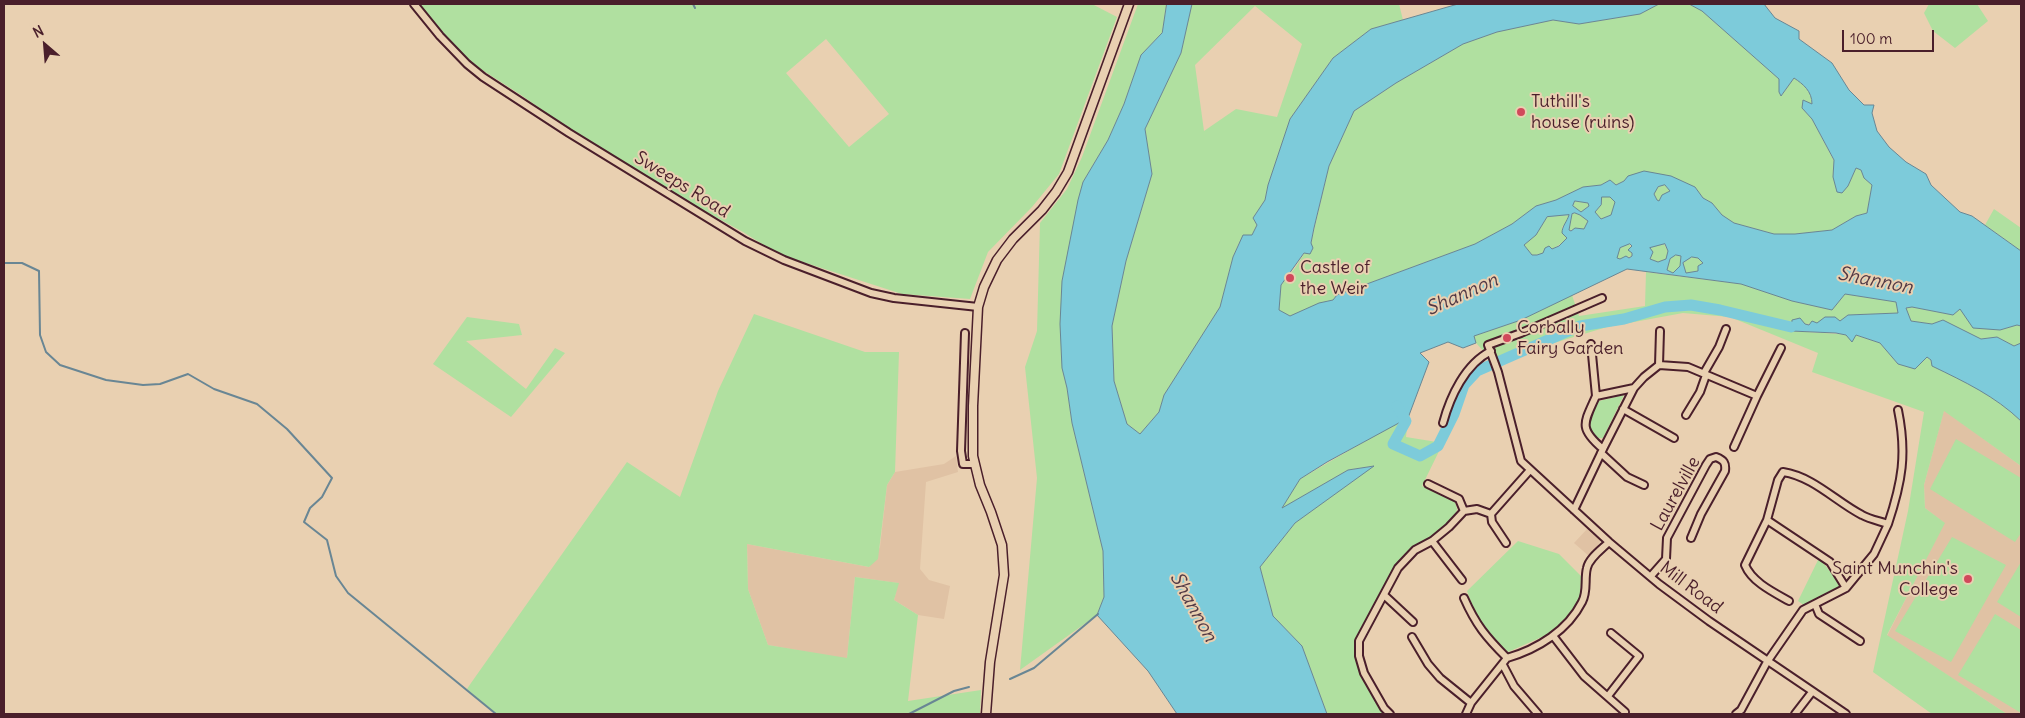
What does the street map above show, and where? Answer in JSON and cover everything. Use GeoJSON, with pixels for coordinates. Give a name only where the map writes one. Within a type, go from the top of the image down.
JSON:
{"type":"FeatureCollection","features":[{"type":"Feature","properties":{"kind":"main road"},"geometry":{"type":"LineString","coordinates":[[986,714],[990,662],[1004,575],[1002,545],[992,512],[980,486],[975,464],[973,416],[978,307],[984,287],[997,260],[1013,239],[1052,198],[1068,172],[1129,4]]}},
{"type":"Feature","properties":{"kind":"street","name":"Sweeps Road"},"geometry":{"type":"LineString","coordinates":[[414,4],[440,36],[467,64],[483,77],[569,133],[745,241],[784,260],[871,293],[894,298],[978,307]]}},
{"type":"Feature","properties":{"kind":"street"},"geometry":{"type":"LineString","coordinates":[[1443,423],[1450,403],[1463,378],[1469,370],[1491,351],[1488,344],[1521,333],[1602,298]]}},
{"type":"Feature","properties":{"kind":"street"},"geometry":{"type":"LineString","coordinates":[[1686,415],[1700,392],[1705,374],[1726,329]]}},
{"type":"Feature","properties":{"kind":"street"},"geometry":{"type":"LineString","coordinates":[[1659,365],[1660,331]]}},
{"type":"Feature","properties":{"kind":"street"},"geometry":{"type":"LineString","coordinates":[[965,333],[961,451],[963,464],[975,464]]}},
{"type":"Feature","properties":{"kind":"street"},"geometry":{"type":"LineString","coordinates":[[1591,344],[1596,396],[1588,414],[1585,428],[1589,437],[1627,477],[1644,485]]}},
{"type":"Feature","properties":{"kind":"street"},"geometry":{"type":"LineString","coordinates":[[1734,447],[1781,348]]}},
{"type":"Feature","properties":{"kind":"street","name":"Mill Road"},"geometry":{"type":"LineString","coordinates":[[1491,351],[1521,461],[1609,542],[1651,576],[1709,621],[1846,714]]}},
{"type":"Feature","properties":{"kind":"street"},"geometry":{"type":"LineString","coordinates":[[1574,510],[1634,388],[1659,365],[1688,367],[1757,396]]}},
{"type":"Feature","properties":{"kind":"street"},"geometry":{"type":"LineString","coordinates":[[1596,396],[1634,388]]}},
{"type":"Feature","properties":{"kind":"street"},"geometry":{"type":"LineString","coordinates":[[1623,409],[1674,438]]}},
{"type":"Feature","properties":{"kind":"street"},"geometry":{"type":"LineString","coordinates":[[1736,714],[1741,710],[1767,662],[1803,610],[1846,588],[1874,554],[1885,534],[1900,486],[1903,436],[1898,410]]}},
{"type":"Feature","properties":{"kind":"street","name":"Laurelville"},"geometry":{"type":"LineString","coordinates":[[1651,576],[1666,559],[1667,538],[1706,465],[1710,459],[1716,457],[1723,460],[1726,465],[1725,471],[1701,514],[1691,538]]}},
{"type":"Feature","properties":{"kind":"street"},"geometry":{"type":"LineString","coordinates":[[1506,543],[1492,522],[1491,514],[1530,470]]}},
{"type":"Feature","properties":{"kind":"street"},"geometry":{"type":"LineString","coordinates":[[1789,601],[1764,586],[1747,571],[1745,565],[1767,520],[1778,480],[1783,472],[1796,474],[1863,516],[1888,524]]}},
{"type":"Feature","properties":{"kind":"street"},"geometry":{"type":"LineString","coordinates":[[1428,484],[1459,499],[1464,510]]}},
{"type":"Feature","properties":{"kind":"street"},"geometry":{"type":"LineString","coordinates":[[1390,714],[1384,708],[1364,673],[1359,656],[1359,640],[1398,568],[1415,550],[1432,541],[1449,527],[1464,510],[1477,509],[1491,514]]}},
{"type":"Feature","properties":{"kind":"street"},"geometry":{"type":"LineString","coordinates":[[1767,520],[1830,562],[1846,588]]}},
{"type":"Feature","properties":{"kind":"street"},"geometry":{"type":"LineString","coordinates":[[1432,541],[1462,580]]}},
{"type":"Feature","properties":{"kind":"street"},"geometry":{"type":"LineString","coordinates":[[1466,714],[1471,704],[1507,658],[1554,637],[1570,620],[1583,601],[1586,569],[1589,563],[1609,542]]}},
{"type":"Feature","properties":{"kind":"street"},"geometry":{"type":"LineString","coordinates":[[1384,595],[1413,622]]}},
{"type":"Feature","properties":{"kind":"street"},"geometry":{"type":"LineString","coordinates":[[1464,598],[1475,622],[1507,658]]}},
{"type":"Feature","properties":{"kind":"street"},"geometry":{"type":"LineString","coordinates":[[1815,604],[1819,614],[1860,641]]}},
{"type":"Feature","properties":{"kind":"street"},"geometry":{"type":"LineString","coordinates":[[1608,696],[1639,656],[1611,632]]}},
{"type":"Feature","properties":{"kind":"street"},"geometry":{"type":"LineString","coordinates":[[1412,637],[1428,664],[1440,678],[1471,704]]}},
{"type":"Feature","properties":{"kind":"street"},"geometry":{"type":"LineString","coordinates":[[1554,637],[1584,676],[1625,712]]}},
{"type":"Feature","properties":{"kind":"street"},"geometry":{"type":"LineString","coordinates":[[1503,665],[1514,686],[1538,714]]}},
{"type":"Feature","properties":{"kind":"street"},"geometry":{"type":"LineString","coordinates":[[1795,714],[1812,692]]}},
{"type":"Feature","properties":{"kind":"shaded area","name":"Saint Munchin's College"},"geometry":{"type":"Polygon","coordinates":[[[1944,410],[2021,466],[2021,714],[2007,714],[1887,636],[1944,523],[1925,508],[1924,485],[1944,410]]]}},
{"type":"Feature","properties":{"kind":"shaded area"},"geometry":{"type":"Polygon","coordinates":[[[956,456],[958,472],[926,482],[920,569],[929,580],[950,586],[944,619],[918,615],[894,600],[898,583],[855,577],[847,659],[768,645],[748,589],[747,544],[869,567],[880,547],[887,485],[895,472],[944,464],[956,456]]]}},
{"type":"Feature","properties":{"kind":"shaded area"},"geometry":{"type":"Polygon","coordinates":[[[1588,528],[1601,540],[1590,557],[1574,543],[1588,528]]]}},
{"type":"Feature","properties":{"kind":"green space"},"geometry":{"type":"Polygon","coordinates":[[[417,4],[1092,4],[1117,17],[1059,174],[1032,207],[988,252],[970,299],[902,294],[778,254],[743,232],[664,189],[572,131],[479,68],[452,44],[417,4]],[[826,39],[786,73],[849,147],[889,114],[826,39]]]}},
{"type":"Feature","properties":{"kind":"green space"},"geometry":{"type":"Polygon","coordinates":[[[1138,4],[1167,4],[1162,33],[1141,55],[1124,104],[1108,140],[1083,182],[1062,281],[1062,368],[1072,423],[1103,551],[1104,597],[1097,615],[1020,670],[1037,478],[1025,367],[1037,331],[1040,223],[1067,189],[1082,157],[1138,4]]]}},
{"type":"Feature","properties":{"kind":"green space"},"geometry":{"type":"Polygon","coordinates":[[[1192,4],[1399,4],[1403,20],[1371,29],[1333,58],[1290,119],[1268,185],[1265,200],[1253,218],[1257,225],[1252,236],[1239,243],[1233,257],[1220,307],[1164,395],[1159,412],[1140,434],[1127,424],[1114,381],[1112,326],[1126,261],[1152,174],[1145,129],[1181,53],[1192,4]],[[1255,6],[1195,65],[1204,131],[1236,109],[1277,117],[1302,44],[1255,6]]]}},
{"type":"Feature","properties":{"kind":"green space"},"geometry":{"type":"Polygon","coordinates":[[[1659,4],[1689,4],[1702,11],[1779,79],[1779,92],[1782,95],[1794,78],[1804,85],[1811,95],[1812,104],[1802,108],[1812,119],[1834,161],[1833,176],[1848,186],[1856,168],[1861,170],[1864,178],[1872,185],[1867,213],[1856,216],[1832,230],[1774,234],[1734,223],[1722,215],[1712,203],[1703,198],[1695,187],[1624,181],[1615,185],[1610,180],[1601,185],[1583,187],[1556,200],[1536,206],[1512,224],[1475,244],[1337,295],[1333,300],[1290,316],[1278,310],[1281,285],[1295,268],[1311,243],[1329,166],[1354,111],[1396,83],[1463,44],[1497,32],[1553,20],[1580,24],[1640,14],[1659,4]]]}},
{"type":"Feature","properties":{"kind":"green space"},"geometry":{"type":"Polygon","coordinates":[[[1929,4],[1977,4],[1988,21],[1955,48],[1933,31],[1924,13],[1929,4]]]}},
{"type":"Feature","properties":{"kind":"green space"},"geometry":{"type":"Polygon","coordinates":[[[1665,185],[1670,191],[1659,201],[1654,193],[1658,187],[1665,185]]]}},
{"type":"Feature","properties":{"kind":"green space"},"geometry":{"type":"Polygon","coordinates":[[[1602,197],[1610,197],[1616,202],[1611,215],[1601,219],[1595,212],[1601,205],[1602,197]]]}},
{"type":"Feature","properties":{"kind":"green space"},"geometry":{"type":"Polygon","coordinates":[[[1575,201],[1588,203],[1589,206],[1581,212],[1573,206],[1575,201]]]}},
{"type":"Feature","properties":{"kind":"green space"},"geometry":{"type":"Polygon","coordinates":[[[1994,209],[2021,228],[2021,251],[1985,225],[1994,209]]]}},
{"type":"Feature","properties":{"kind":"green space"},"geometry":{"type":"Polygon","coordinates":[[[1575,213],[1588,221],[1584,229],[1569,230],[1572,214],[1575,213]]]}},
{"type":"Feature","properties":{"kind":"green space"},"geometry":{"type":"Polygon","coordinates":[[[1569,215],[1567,223],[1562,227],[1568,238],[1546,252],[1532,255],[1524,245],[1536,235],[1547,217],[1569,215]]]}},
{"type":"Feature","properties":{"kind":"green space"},"geometry":{"type":"Polygon","coordinates":[[[1630,244],[1632,256],[1616,258],[1620,248],[1630,244]]]}},
{"type":"Feature","properties":{"kind":"green space"},"geometry":{"type":"Polygon","coordinates":[[[1664,244],[1668,251],[1666,259],[1658,262],[1650,259],[1651,250],[1649,248],[1664,244]]]}},
{"type":"Feature","properties":{"kind":"green space"},"geometry":{"type":"Polygon","coordinates":[[[1676,255],[1681,256],[1680,266],[1673,273],[1667,270],[1670,258],[1676,255]]]}},
{"type":"Feature","properties":{"kind":"green space"},"geometry":{"type":"Polygon","coordinates":[[[1692,257],[1698,258],[1703,263],[1698,266],[1698,271],[1686,273],[1683,263],[1692,257]]]}},
{"type":"Feature","properties":{"kind":"green space"},"geometry":{"type":"Polygon","coordinates":[[[1646,272],[1741,284],[1792,301],[1832,310],[1845,294],[1896,302],[1898,313],[1848,315],[1839,322],[1805,324],[1791,331],[1855,335],[1880,343],[1898,364],[1927,357],[1931,360],[1933,366],[1990,396],[2021,421],[2021,466],[1944,411],[1924,485],[1925,508],[1945,523],[1887,635],[2007,714],[1932,714],[1873,672],[1908,511],[1924,412],[1812,372],[1818,353],[1730,317],[1683,313],[1607,327],[1534,349],[1491,369],[1488,356],[1476,343],[1474,336],[1521,320],[1572,295],[1579,316],[1645,306],[1646,272]],[[1524,330],[1485,343],[1488,355],[1491,346],[1524,330]]]}},
{"type":"Feature","properties":{"kind":"green space"},"geometry":{"type":"Polygon","coordinates":[[[1912,307],[1953,315],[1960,309],[2000,330],[2017,325],[2021,326],[2021,343],[2014,346],[1997,337],[1981,339],[1943,320],[1932,324],[1911,321],[1906,308],[1912,307]]]}},
{"type":"Feature","properties":{"kind":"green space"},"geometry":{"type":"Polygon","coordinates":[[[754,314],[865,352],[899,352],[895,472],[887,485],[878,559],[869,567],[747,544],[748,589],[768,645],[847,658],[855,577],[899,583],[894,600],[918,615],[908,701],[981,690],[980,714],[496,714],[467,689],[627,462],[680,497],[718,391],[754,314]]]}},
{"type":"Feature","properties":{"kind":"green space"},"geometry":{"type":"Polygon","coordinates":[[[467,317],[519,324],[522,335],[466,341],[526,389],[555,348],[565,353],[511,417],[433,364],[467,317]]]}},
{"type":"Feature","properties":{"kind":"green space"},"geometry":{"type":"Polygon","coordinates":[[[1624,395],[1603,438],[1595,438],[1588,427],[1592,411],[1599,401],[1624,395]]]}},
{"type":"Feature","properties":{"kind":"green space"},"geometry":{"type":"Polygon","coordinates":[[[1408,418],[1406,437],[1443,443],[1422,486],[1455,502],[1456,515],[1441,531],[1407,554],[1355,639],[1361,673],[1385,714],[1327,714],[1302,646],[1273,616],[1260,567],[1295,523],[1373,466],[1348,470],[1281,509],[1300,479],[1408,418]]]}},
{"type":"Feature","properties":{"kind":"green space"},"geometry":{"type":"Polygon","coordinates":[[[1956,439],[2021,478],[2021,533],[2015,542],[1930,489],[1956,439]]]}},
{"type":"Feature","properties":{"kind":"green space"},"geometry":{"type":"Polygon","coordinates":[[[1952,537],[2006,565],[1951,662],[1895,631],[1952,537]]]}},
{"type":"Feature","properties":{"kind":"green space"},"geometry":{"type":"Polygon","coordinates":[[[1518,541],[1559,554],[1581,576],[1580,600],[1568,618],[1551,633],[1508,652],[1487,632],[1467,591],[1518,541]]]}},
{"type":"Feature","properties":{"kind":"green space"},"geometry":{"type":"Polygon","coordinates":[[[1819,558],[1841,587],[1805,606],[1798,601],[1819,558]]]}},
{"type":"Feature","properties":{"kind":"green space"},"geometry":{"type":"Polygon","coordinates":[[[2021,562],[2021,617],[1997,602],[2021,562]]]}},
{"type":"Feature","properties":{"kind":"green space"},"geometry":{"type":"Polygon","coordinates":[[[1995,614],[2021,630],[2021,713],[1958,675],[1995,614]]]}},
{"type":"Feature","properties":{"kind":"water","name":"Shannon"},"geometry":{"type":"Polygon","coordinates":[[[1167,4],[1192,4],[1181,53],[1145,129],[1152,174],[1126,261],[1112,326],[1114,381],[1127,424],[1140,434],[1159,412],[1164,395],[1220,307],[1233,257],[1243,235],[1252,235],[1257,225],[1253,218],[1265,200],[1268,185],[1290,119],[1333,58],[1371,29],[1458,4],[1659,4],[1640,14],[1579,24],[1553,20],[1497,32],[1463,44],[1396,83],[1354,111],[1329,166],[1311,243],[1313,248],[1310,254],[1304,253],[1281,285],[1279,310],[1290,316],[1319,303],[1333,300],[1337,295],[1475,244],[1512,224],[1536,206],[1556,200],[1583,187],[1601,185],[1610,180],[1616,185],[1624,181],[1628,176],[1644,171],[1671,176],[1695,187],[1703,198],[1712,203],[1722,215],[1734,223],[1774,234],[1832,230],[1856,216],[1867,213],[1872,185],[1864,178],[1861,170],[1856,168],[1848,186],[1842,193],[1837,192],[1833,177],[1834,160],[1812,119],[1802,108],[1803,100],[1812,104],[1812,99],[1806,88],[1794,78],[1781,96],[1779,92],[1779,79],[1702,11],[1689,4],[1764,4],[1775,18],[1799,31],[1799,39],[1832,63],[1849,90],[1864,105],[1874,105],[1872,113],[1877,131],[1889,147],[1906,162],[1926,174],[1931,185],[1960,212],[1972,216],[2021,251],[2021,326],[2017,325],[2000,330],[1973,328],[1960,309],[1953,315],[1912,307],[1906,308],[1911,321],[1932,324],[1943,320],[1981,339],[1997,337],[2014,346],[2021,343],[2021,421],[1990,397],[1932,366],[1931,360],[1927,357],[1915,369],[1898,364],[1880,343],[1856,335],[1852,342],[1846,335],[1836,333],[1791,331],[1792,320],[1800,318],[1805,324],[1809,325],[1812,321],[1817,323],[1825,317],[1835,317],[1840,321],[1848,315],[1898,313],[1896,302],[1845,294],[1832,310],[1792,301],[1741,284],[1627,269],[1521,320],[1474,336],[1476,343],[1463,348],[1448,342],[1420,353],[1429,362],[1408,418],[1327,462],[1300,479],[1282,508],[1348,470],[1374,466],[1295,523],[1260,567],[1273,616],[1302,646],[1327,714],[1177,714],[1148,671],[1097,615],[1104,597],[1103,551],[1072,423],[1062,368],[1060,324],[1062,281],[1083,182],[1108,140],[1124,104],[1141,55],[1162,33],[1167,4]],[[1665,185],[1658,187],[1654,194],[1659,201],[1662,195],[1670,191],[1665,185]],[[1602,197],[1601,205],[1595,212],[1601,219],[1611,215],[1615,202],[1610,197],[1602,197]],[[1575,201],[1573,206],[1581,212],[1589,206],[1588,203],[1575,201]],[[1572,214],[1569,230],[1571,231],[1575,228],[1584,229],[1588,221],[1580,215],[1572,214]],[[1569,215],[1547,217],[1536,235],[1524,245],[1532,255],[1543,253],[1545,248],[1549,246],[1552,249],[1559,246],[1567,238],[1562,233],[1569,215]],[[1630,244],[1620,248],[1617,258],[1620,259],[1626,256],[1629,258],[1632,256],[1632,253],[1628,250],[1632,246],[1630,244]],[[1665,244],[1650,248],[1653,252],[1650,259],[1658,262],[1666,259],[1668,251],[1665,244]],[[1676,255],[1670,259],[1667,270],[1673,273],[1680,266],[1681,256],[1676,255]],[[1692,257],[1683,263],[1686,273],[1698,271],[1698,266],[1703,263],[1698,258],[1692,257]]]}},
{"type":"Feature","properties":{"kind":"waterway"},"geometry":{"type":"LineString","coordinates":[[693,4],[695,8]]}},
{"type":"Feature","properties":{"kind":"waterway"},"geometry":{"type":"LineString","coordinates":[[4,263],[22,263],[39,271],[40,335],[46,352],[60,365],[106,380],[143,385],[160,384],[188,374],[214,389],[257,404],[287,429],[332,478],[322,497],[310,508],[304,522],[327,540],[336,576],[348,593],[496,714]]}},
{"type":"Feature","properties":{"kind":"waterway"},"geometry":{"type":"LineString","coordinates":[[1397,406],[1406,421],[1393,444],[1420,456],[1438,446],[1454,414],[1464,385],[1477,371],[1580,326],[1624,319],[1665,307],[1691,305],[1791,327]]}},
{"type":"Feature","properties":{"kind":"waterway"},"geometry":{"type":"LineString","coordinates":[[1010,679],[1034,668],[1098,614]]}},
{"type":"Feature","properties":{"kind":"waterway"},"geometry":{"type":"LineString","coordinates":[[909,714],[954,691],[969,687]]}},
{"type":"Feature","properties":{"kind":"place","name":"Tuthill's house (ruins)"},"geometry":{"type":"Point","coordinates":[1521,112]}},
{"type":"Feature","properties":{"kind":"place","name":"Castle of the Weir"},"geometry":{"type":"Point","coordinates":[1290,278]}},
{"type":"Feature","properties":{"kind":"place","name":"Corbally Fairy Garden"},"geometry":{"type":"Point","coordinates":[1507,338]}},
{"type":"Feature","properties":{"kind":"place","name":"Saint Munchin's College"},"geometry":{"type":"Point","coordinates":[1968,579]}}]}
